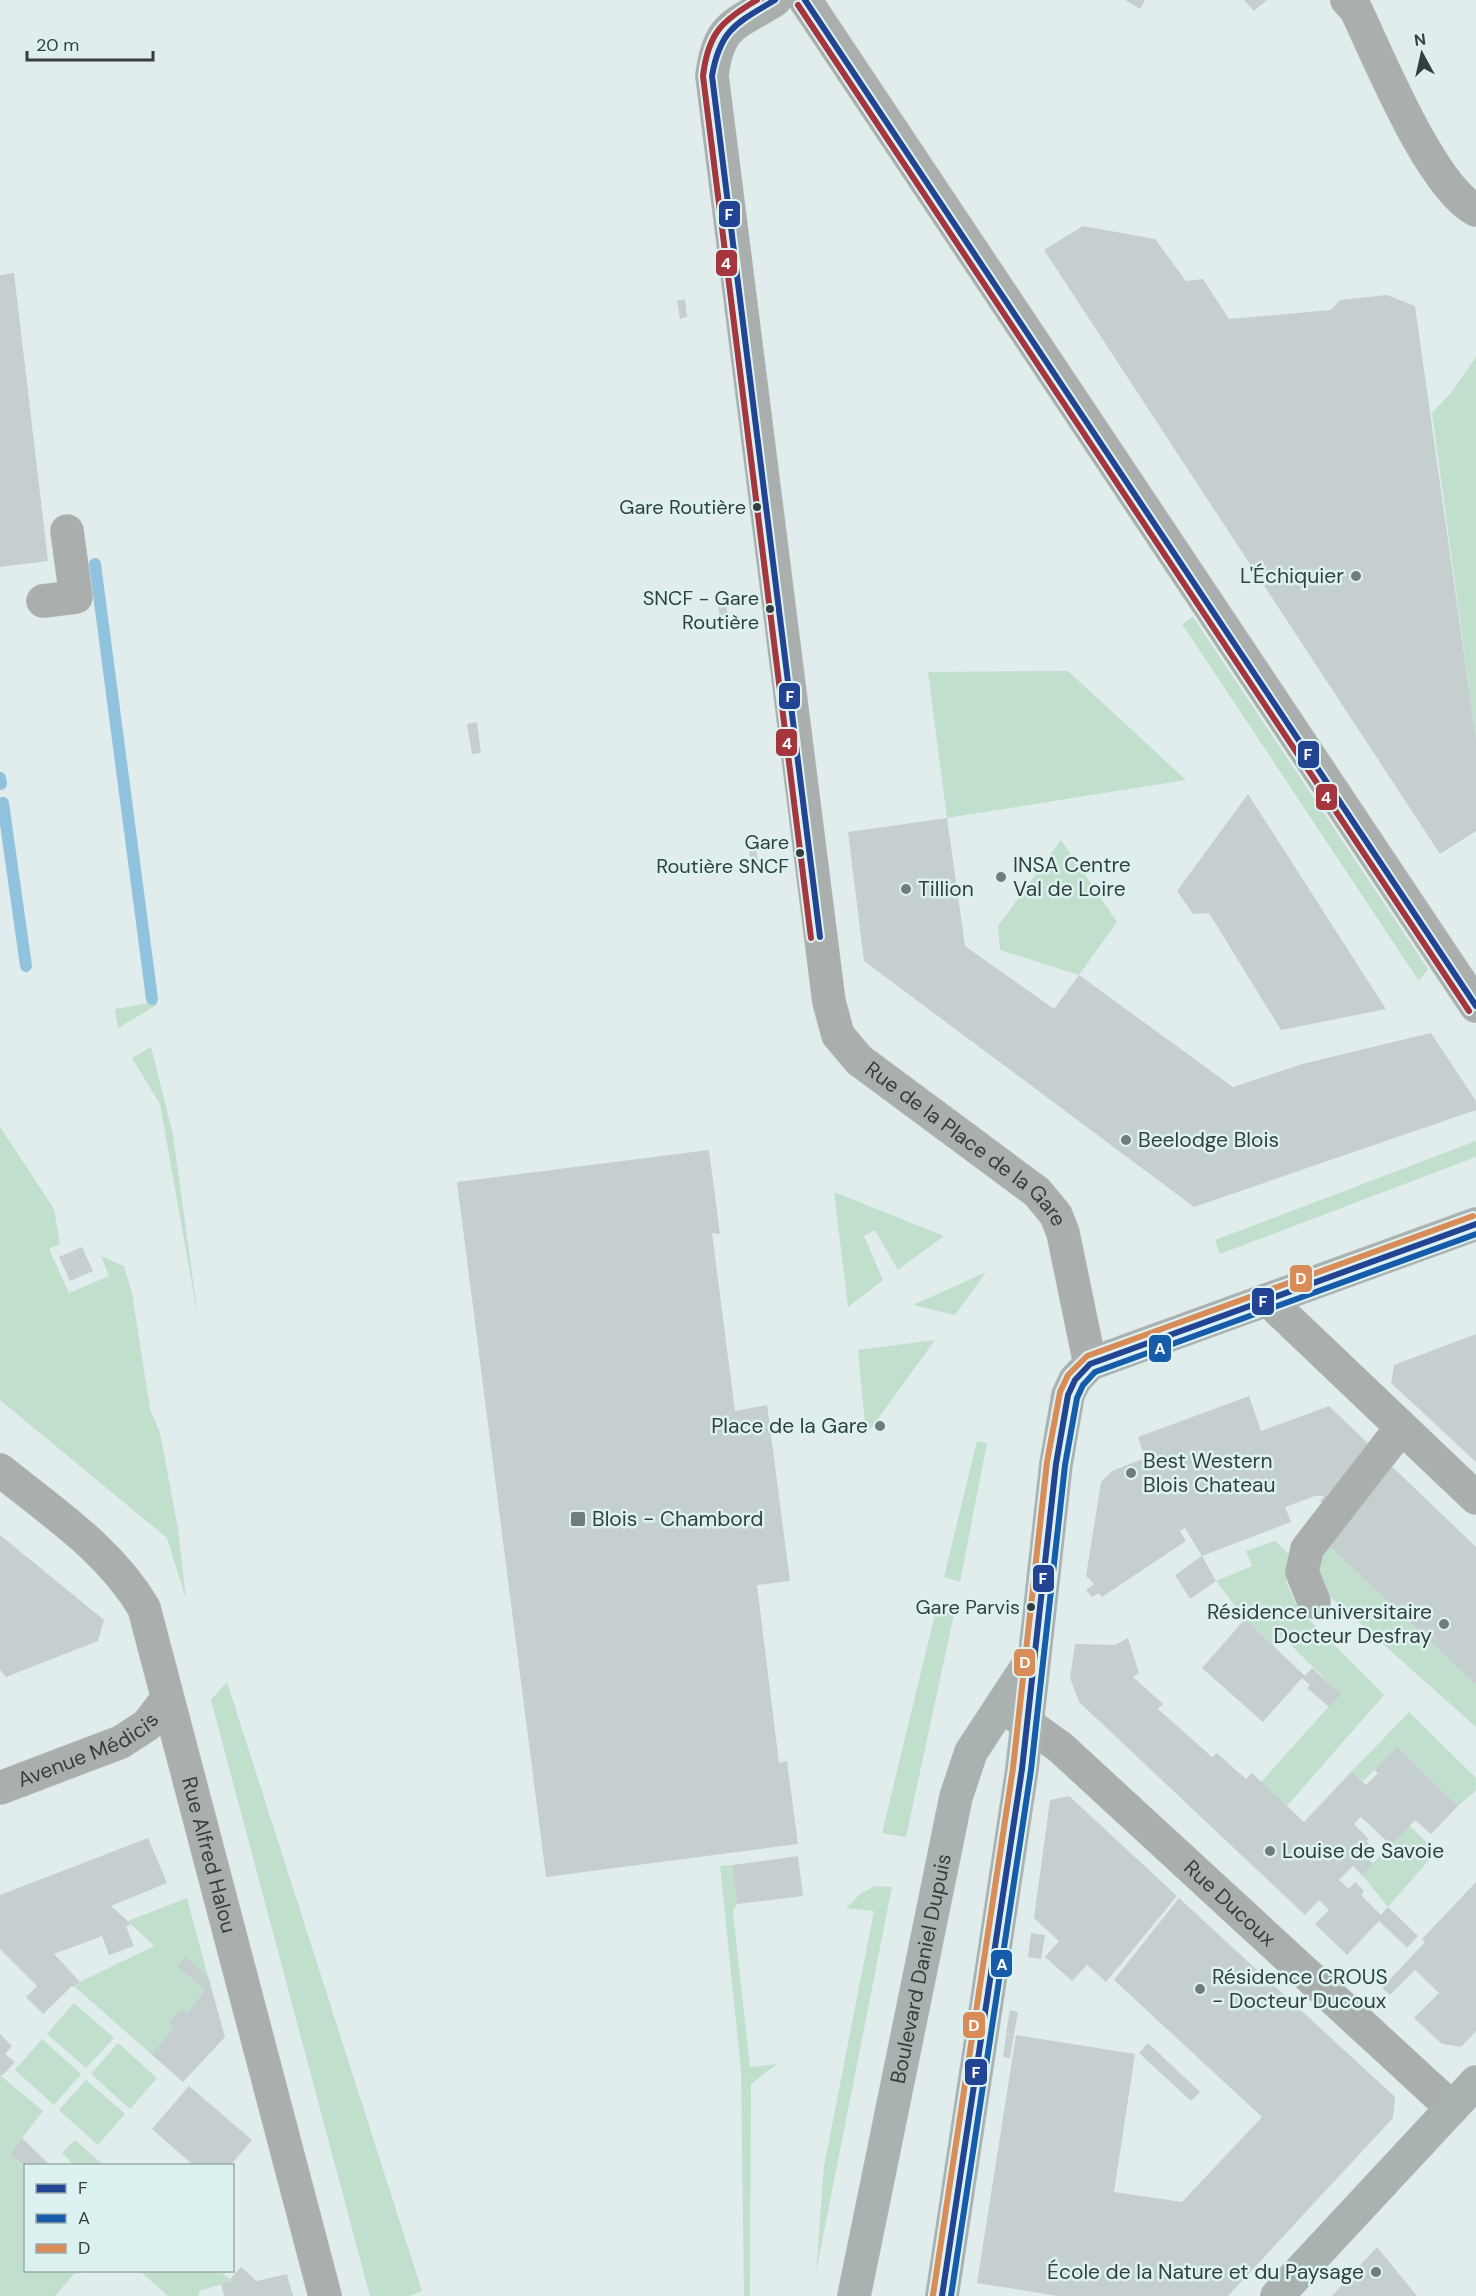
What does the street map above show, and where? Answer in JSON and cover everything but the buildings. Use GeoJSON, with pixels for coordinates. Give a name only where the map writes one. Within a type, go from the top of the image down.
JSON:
{"type":"FeatureCollection","features":[{"type":"Feature","properties":{"kind":"main road"},"geometry":{"type":"LineString","coordinates":[[1090,1364],[1476,1224]]}},
{"type":"Feature","properties":{"kind":"main road","name":"Boulevard Daniel Dupuis"},"geometry":{"type":"LineString","coordinates":[[854,2296],[956,1797],[971,1752],[1014,1714],[1032,1658],[1056,1464],[1068,1395],[1075,1380],[1090,1364]]}},
{"type":"Feature","properties":{"kind":"main road"},"geometry":{"type":"LineString","coordinates":[[942,2296],[1022,1769],[1014,1714]]}},
{"type":"Feature","properties":{"kind":"main road"},"geometry":{"type":"LineString","coordinates":[[1277,2296],[1476,2082]]}},
{"type":"Feature","properties":{"kind":"street","name":"Rue de la Place de la Gare"},"geometry":{"type":"LineString","coordinates":[[775,0],[730,27],[715,48],[712,76],[829,1002],[838,1035],[859,1060],[1037,1192],[1056,1215],[1063,1233],[1090,1364]]}},
{"type":"Feature","properties":{"kind":"street"},"geometry":{"type":"LineString","coordinates":[[805,0],[1476,1006]]}},
{"type":"Feature","properties":{"kind":"street"},"geometry":{"type":"LineString","coordinates":[[1353,3],[1412,127],[1453,191],[1473,207]]}},
{"type":"Feature","properties":{"kind":"street"},"geometry":{"type":"LineString","coordinates":[[43,601],[76,597],[67,531]]}},
{"type":"Feature","properties":{"kind":"street"},"geometry":{"type":"LineString","coordinates":[[1268,1300],[1476,1498]]}},
{"type":"Feature","properties":{"kind":"street"},"geometry":{"type":"LineString","coordinates":[[1314,1602],[1302,1572],[1307,1549],[1401,1428]]}},
{"type":"Feature","properties":{"kind":"street","name":"Rue Alfred Halou"},"geometry":{"type":"LineString","coordinates":[[0,1470],[103,1554],[129,1582],[144,1608],[325,2296]]}},
{"type":"Feature","properties":{"kind":"street","name":"Avenue Médicis"},"geometry":{"type":"LineString","coordinates":[[0,1788],[121,1742],[147,1725],[167,1699]]}},
{"type":"Feature","properties":{"kind":"street","name":"Rue Ducoux"},"geometry":{"type":"LineString","coordinates":[[1014,1714],[1060,1747],[1452,2108]]}},
{"type":"Feature","properties":{"kind":"green space"},"geometry":{"type":"Polygon","coordinates":[[[1476,357],[1476,739],[1432,413],[1451,393],[1476,357]]]}},
{"type":"Feature","properties":{"kind":"green space"},"geometry":{"type":"Polygon","coordinates":[[[100,564],[157,1005],[118,1028],[115,1009],[149,1003],[90,565],[100,564]]]}},
{"type":"Feature","properties":{"kind":"green space"},"geometry":{"type":"Polygon","coordinates":[[[1193,617],[1428,969],[1419,981],[1182,624],[1193,617]]]}},
{"type":"Feature","properties":{"kind":"green space"},"geometry":{"type":"Polygon","coordinates":[[[1068,671],[1186,780],[947,818],[928,672],[1068,671]]]}},
{"type":"Feature","properties":{"kind":"green space"},"geometry":{"type":"Polygon","coordinates":[[[1061,840],[1117,922],[1079,975],[1000,950],[998,926],[1061,840]]]}},
{"type":"Feature","properties":{"kind":"green space"},"geometry":{"type":"Polygon","coordinates":[[[151,1047],[173,1135],[199,1324],[160,1104],[132,1058],[151,1047]]]}},
{"type":"Feature","properties":{"kind":"green space"},"geometry":{"type":"Polygon","coordinates":[[[0,1127],[54,1209],[60,1244],[49,1249],[69,1293],[109,1276],[101,1256],[124,1266],[132,1293],[150,1409],[160,1433],[178,1529],[186,1599],[167,1538],[0,1400],[0,1127]]]}},
{"type":"Feature","properties":{"kind":"green space"},"geometry":{"type":"Polygon","coordinates":[[[1476,1141],[1476,1157],[1220,1254],[1215,1240],[1476,1141]]]}},
{"type":"Feature","properties":{"kind":"green space"},"geometry":{"type":"Polygon","coordinates":[[[834,1192],[944,1236],[898,1270],[875,1230],[864,1236],[883,1280],[848,1307],[834,1192]]]}},
{"type":"Feature","properties":{"kind":"green space"},"geometry":{"type":"Polygon","coordinates":[[[986,1272],[955,1315],[913,1305],[986,1272]]]}},
{"type":"Feature","properties":{"kind":"green space"},"geometry":{"type":"Polygon","coordinates":[[[935,1340],[866,1435],[858,1350],[935,1340]]]}},
{"type":"Feature","properties":{"kind":"green space"},"geometry":{"type":"Polygon","coordinates":[[[977,1441],[987,1443],[960,1582],[944,1577],[977,1441]]]}},
{"type":"Feature","properties":{"kind":"green space"},"geometry":{"type":"Polygon","coordinates":[[[1275,1541],[1289,1554],[1286,1582],[1298,1609],[1384,1695],[1287,1806],[1261,1782],[1340,1694],[1282,1636],[1274,1646],[1245,1619],[1216,1581],[1252,1566],[1246,1551],[1275,1541]]]}},
{"type":"Feature","properties":{"kind":"green space"},"geometry":{"type":"Polygon","coordinates":[[[1328,1545],[1476,1685],[1476,1727],[1327,1594],[1319,1569],[1328,1545]]]}},
{"type":"Feature","properties":{"kind":"green space"},"geometry":{"type":"Polygon","coordinates":[[[936,1610],[954,1614],[906,1837],[882,1833],[936,1610]]]}},
{"type":"Feature","properties":{"kind":"green space"},"geometry":{"type":"Polygon","coordinates":[[[227,1682],[422,2291],[409,2296],[370,2296],[211,1700],[227,1682]]]}},
{"type":"Feature","properties":{"kind":"green space"},"geometry":{"type":"Polygon","coordinates":[[[1409,1712],[1476,1778],[1476,1790],[1458,1806],[1397,1747],[1363,1781],[1352,1771],[1409,1712]]]}},
{"type":"Feature","properties":{"kind":"green space"},"geometry":{"type":"Polygon","coordinates":[[[1409,1825],[1436,1852],[1388,1907],[1362,1875],[1409,1825]]]}},
{"type":"Feature","properties":{"kind":"green space"},"geometry":{"type":"Polygon","coordinates":[[[732,1865],[737,1904],[733,1912],[750,2067],[777,2064],[751,2084],[750,2296],[744,2296],[741,2070],[720,1866],[732,1865]]]}},
{"type":"Feature","properties":{"kind":"green space"},"geometry":{"type":"Polygon","coordinates":[[[875,1886],[892,1887],[816,2272],[824,2166],[874,1911],[846,1908],[860,1894],[875,1886]]]}},
{"type":"Feature","properties":{"kind":"green space"},"geometry":{"type":"Polygon","coordinates":[[[187,1898],[208,1976],[186,1956],[177,1966],[205,1990],[187,2013],[182,2009],[174,2028],[151,2054],[75,1987],[80,1982],[154,1946],[128,1921],[187,1898]]]}},
{"type":"Feature","properties":{"kind":"green space"},"geometry":{"type":"Polygon","coordinates":[[[74,2003],[114,2038],[86,2068],[47,2034],[74,2003]]]}},
{"type":"Feature","properties":{"kind":"green space"},"geometry":{"type":"Polygon","coordinates":[[[42,2039],[81,2074],[54,2105],[15,2070],[42,2039]]]}},
{"type":"Feature","properties":{"kind":"green space"},"geometry":{"type":"Polygon","coordinates":[[[118,2043],[157,2078],[130,2109],[91,2074],[118,2043]]]}},
{"type":"Feature","properties":{"kind":"green space"},"geometry":{"type":"Polygon","coordinates":[[[0,2075],[43,2111],[10,2154],[24,2167],[24,2272],[85,2272],[74,2274],[55,2296],[0,2296],[0,2075]]]}},
{"type":"Feature","properties":{"kind":"green space"},"geometry":{"type":"Polygon","coordinates":[[[86,2080],[125,2114],[98,2145],[59,2110],[86,2080]]]}},
{"type":"Feature","properties":{"kind":"green space"},"geometry":{"type":"Polygon","coordinates":[[[75,2140],[102,2164],[73,2164],[62,2153],[75,2140]]]}},
{"type":"Feature","properties":{"kind":"green space"},"geometry":{"type":"Polygon","coordinates":[[[141,2272],[221,2272],[232,2281],[199,2291],[199,2296],[168,2296],[141,2272]]]}},
{"type":"Feature","properties":{"kind":"waterway"},"geometry":{"type":"LineString","coordinates":[[95,564],[152,999]]}},
{"type":"Feature","properties":{"kind":"waterway"},"geometry":{"type":"LineString","coordinates":[[0,778],[1,784]]}},
{"type":"Feature","properties":{"kind":"waterway"},"geometry":{"type":"LineString","coordinates":[[3,803],[26,966]]}},
{"type":"Feature","properties":{"kind":"transit line","name":"4"},"geometry":{"type":"LineString","coordinates":[[757,0],[734,15],[718,30],[708,49],[703,76],[811,938]]}},
{"type":"Feature","properties":{"kind":"transit line","name":"F"},"geometry":{"type":"LineString","coordinates":[[775,0],[740,22],[725,37],[715,60],[712,76],[820,937]]}},
{"type":"Feature","properties":{"kind":"transit line","name":"F"},"geometry":{"type":"LineString","coordinates":[[805,0],[1476,1006]]}},
{"type":"Feature","properties":{"kind":"transit line","name":"4"},"geometry":{"type":"LineString","coordinates":[[798,5],[1469,1011]]}},
{"type":"Feature","properties":{"kind":"transit line","name":"D"},"geometry":{"type":"LineString","coordinates":[[933,2295],[1013,1768],[1047,1462],[1060,1392],[1068,1375],[1087,1356],[1473,1216]]}},
{"type":"Feature","properties":{"kind":"transit line","name":"F"},"geometry":{"type":"LineString","coordinates":[[942,2296],[1022,1769],[1056,1464],[1068,1395],[1075,1380],[1090,1364],[1476,1224]]}},
{"type":"Feature","properties":{"kind":"transit line","name":"A"},"geometry":{"type":"LineString","coordinates":[[951,2296],[1031,1770],[1065,1465],[1077,1398],[1083,1385],[1095,1372],[1476,1234]]}},
{"type":"Feature","properties":{"kind":"place","name":"Gare Routière"},"geometry":{"type":"Point","coordinates":[757,507]}},
{"type":"Feature","properties":{"kind":"place","name":"L'Échiquier"},"geometry":{"type":"Point","coordinates":[1356,576]}},
{"type":"Feature","properties":{"kind":"place","name":"SNCF - Gare Routière"},"geometry":{"type":"Point","coordinates":[770,609]}},
{"type":"Feature","properties":{"kind":"place","name":"Gare Routière SNCF"},"geometry":{"type":"Point","coordinates":[800,853]}},
{"type":"Feature","properties":{"kind":"place","name":"INSA Centre Val de Loire"},"geometry":{"type":"Point","coordinates":[1001,877]}},
{"type":"Feature","properties":{"kind":"place","name":"Tillion"},"geometry":{"type":"Point","coordinates":[906,889]}},
{"type":"Feature","properties":{"kind":"place","name":"Beelodge Blois"},"geometry":{"type":"Point","coordinates":[1126,1140]}},
{"type":"Feature","properties":{"kind":"place","name":"Place de la Gare"},"geometry":{"type":"Point","coordinates":[880,1426]}},
{"type":"Feature","properties":{"kind":"place","name":"Best Western Blois Chateau"},"geometry":{"type":"Point","coordinates":[1131,1473]}},
{"type":"Feature","properties":{"kind":"place","name":"Blois - Chambord"},"geometry":{"type":"Point","coordinates":[578,1519]}},
{"type":"Feature","properties":{"kind":"place","name":"Gare Parvis"},"geometry":{"type":"Point","coordinates":[1031,1607]}},
{"type":"Feature","properties":{"kind":"place","name":"Résidence universitaire Docteur Desfray"},"geometry":{"type":"Point","coordinates":[1444,1624]}},
{"type":"Feature","properties":{"kind":"place","name":"Louise de Savoie"},"geometry":{"type":"Point","coordinates":[1270,1851]}},
{"type":"Feature","properties":{"kind":"place","name":"Résidence CROUS - Docteur Ducoux"},"geometry":{"type":"Point","coordinates":[1200,1989]}},
{"type":"Feature","properties":{"kind":"place","name":"École de la Nature et du Paysage"},"geometry":{"type":"Point","coordinates":[1376,2272]}}]}
